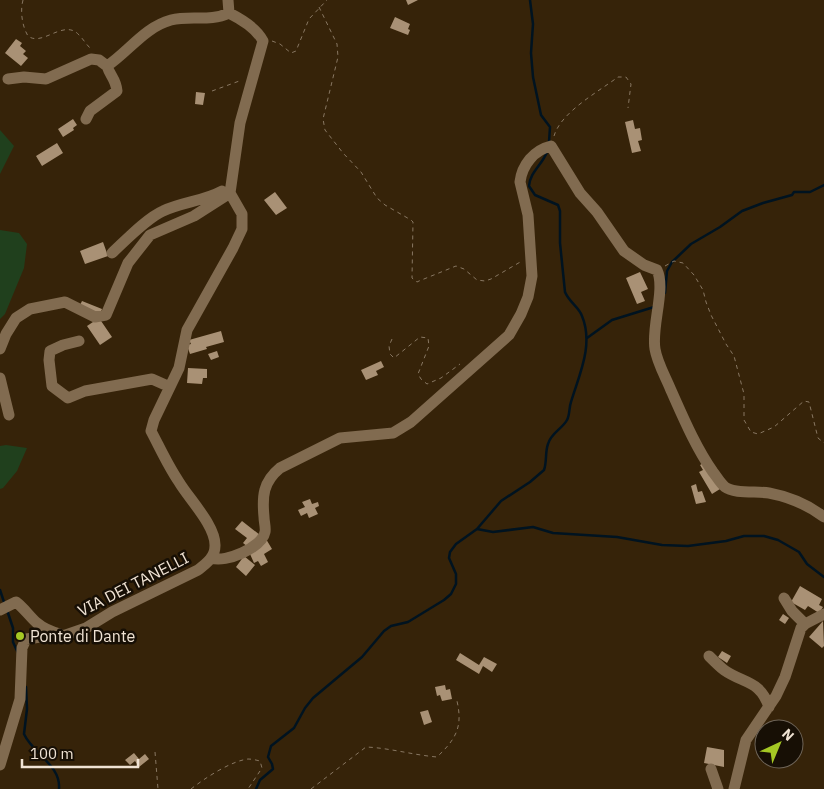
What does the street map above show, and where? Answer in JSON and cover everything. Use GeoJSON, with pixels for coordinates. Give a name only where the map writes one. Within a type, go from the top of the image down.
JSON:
{"type":"FeatureCollection","features":[{"type":"Feature","properties":{"kind":"street"},"geometry":{"type":"LineString","coordinates":[[228,0],[229,13]]}},
{"type":"Feature","properties":{"kind":"street"},"geometry":{"type":"LineString","coordinates":[[0,349],[6,334],[16,318],[30,309],[65,302],[95,317],[106,315],[128,263],[150,235],[194,216],[230,190],[240,123],[263,41],[258,33],[238,17],[229,13],[217,17],[169,20],[103,63]]}},
{"type":"Feature","properties":{"kind":"street"},"geometry":{"type":"LineString","coordinates":[[8,79],[24,77],[46,79],[91,59],[103,63],[116,81],[117,91],[90,111],[86,119]]}},
{"type":"Feature","properties":{"kind":"street"},"geometry":{"type":"LineString","coordinates":[[212,558],[234,556],[254,546],[264,536],[262,503],[264,490],[274,473],[280,468],[340,438],[393,433],[412,422],[509,335],[528,297],[532,276],[528,215],[520,177],[527,163],[534,155],[552,146],[580,193],[597,212],[624,251],[638,262],[658,270],[659,294],[655,322],[655,350],[682,416],[706,462],[722,486],[728,489],[768,493],[792,498],[824,517]]}},
{"type":"Feature","properties":{"kind":"street"},"geometry":{"type":"LineString","coordinates":[[112,253],[134,232],[162,211],[230,190]]}},
{"type":"Feature","properties":{"kind":"street","name":"VIA DEI TANELLI"},"geometry":{"type":"LineString","coordinates":[[0,765],[20,699],[21,656],[26,640],[41,637],[56,638],[86,628],[112,612],[198,570],[212,558],[216,545],[214,536],[207,522],[178,482],[151,431],[154,420],[179,368],[186,330],[242,229],[242,214],[230,190]]}},
{"type":"Feature","properties":{"kind":"street"},"geometry":{"type":"LineString","coordinates":[[79,340],[50,351],[49,360],[52,386],[68,398],[85,391],[152,379],[170,387]]}},
{"type":"Feature","properties":{"kind":"street"},"geometry":{"type":"LineString","coordinates":[[0,378],[9,415]]}},
{"type":"Feature","properties":{"kind":"street"},"geometry":{"type":"LineString","coordinates":[[784,598],[792,611],[805,624]]}},
{"type":"Feature","properties":{"kind":"street"},"geometry":{"type":"LineString","coordinates":[[4,607],[16,602],[37,623],[48,630],[64,636]]}},
{"type":"Feature","properties":{"kind":"street"},"geometry":{"type":"LineString","coordinates":[[734,789],[746,740],[769,706],[785,677],[801,628],[824,614]]}},
{"type":"Feature","properties":{"kind":"street"},"geometry":{"type":"LineString","coordinates":[[709,656],[725,670],[758,687],[765,696],[769,706]]}},
{"type":"Feature","properties":{"kind":"street"},"geometry":{"type":"LineString","coordinates":[[711,769],[718,789]]}},
{"type":"Feature","properties":{"kind":"path"},"geometry":{"type":"LineString","coordinates":[[23,0],[23,22],[28,36],[36,39],[64,30],[74,30],[103,63]]}},
{"type":"Feature","properties":{"kind":"path"},"geometry":{"type":"LineString","coordinates":[[263,41],[276,42],[291,53],[294,53],[299,47],[309,20],[326,0]]}},
{"type":"Feature","properties":{"kind":"path"},"geometry":{"type":"LineString","coordinates":[[319,8],[336,44],[338,56],[324,119],[324,130],[362,172],[377,198],[385,205],[412,220],[412,278],[419,282],[456,266],[464,269],[478,280],[485,281],[530,257]]}},
{"type":"Feature","properties":{"kind":"path"},"geometry":{"type":"LineString","coordinates":[[212,90],[237,83],[254,72]]}},
{"type":"Feature","properties":{"kind":"path"},"geometry":{"type":"LineString","coordinates":[[552,146],[556,129],[566,117],[618,77],[626,77],[631,84],[628,108]]}},
{"type":"Feature","properties":{"kind":"path"},"geometry":{"type":"LineString","coordinates":[[658,270],[674,261],[682,263],[694,275],[703,290],[712,315],[734,356],[744,394],[744,420],[751,432],[758,434],[774,427],[804,402],[809,402],[818,438],[824,443]]}},
{"type":"Feature","properties":{"kind":"path"},"geometry":{"type":"LineString","coordinates":[[392,339],[389,346],[390,354],[394,358],[420,337],[428,338],[429,346],[418,374],[427,384],[441,378],[460,364],[467,365],[472,369]]}},
{"type":"Feature","properties":{"kind":"path"},"geometry":{"type":"LineString","coordinates":[[311,789],[366,747],[438,757],[452,744],[459,726],[460,714],[457,701]]}},
{"type":"Feature","properties":{"kind":"path"},"geometry":{"type":"LineString","coordinates":[[154,752],[158,789]]}},
{"type":"Feature","properties":{"kind":"path"},"geometry":{"type":"LineString","coordinates":[[191,789],[234,762],[249,759],[260,761],[262,768],[248,789]]}},
{"type":"Feature","properties":{"kind":"green space"},"geometry":{"type":"Polygon","coordinates":[[[0,130],[14,146],[0,174],[0,130]]]}},
{"type":"Feature","properties":{"kind":"green space"},"geometry":{"type":"Polygon","coordinates":[[[0,230],[19,233],[27,244],[24,268],[5,314],[0,319],[0,230]]]}},
{"type":"Feature","properties":{"kind":"green space"},"geometry":{"type":"Polygon","coordinates":[[[0,446],[27,448],[17,471],[0,489],[0,446]]]}},
{"type":"Feature","properties":{"kind":"building"},"geometry":{"type":"Polygon","coordinates":[[[406,0],[418,0],[408,5],[406,0]]]}},
{"type":"Feature","properties":{"kind":"building"},"geometry":{"type":"Polygon","coordinates":[[[395,17],[410,24],[408,35],[390,28],[395,17]]]}},
{"type":"Feature","properties":{"kind":"building"},"geometry":{"type":"Polygon","coordinates":[[[16,39],[22,43],[20,46],[26,51],[23,54],[28,58],[21,66],[5,53],[16,39]]]}},
{"type":"Feature","properties":{"kind":"building"},"geometry":{"type":"Polygon","coordinates":[[[196,92],[205,93],[203,105],[195,104],[196,92]]]}},
{"type":"Feature","properties":{"kind":"building"},"geometry":{"type":"Polygon","coordinates":[[[73,119],[77,125],[73,128],[74,130],[63,137],[58,129],[73,119]]]}},
{"type":"Feature","properties":{"kind":"building"},"geometry":{"type":"Polygon","coordinates":[[[633,120],[635,129],[640,128],[642,140],[638,141],[641,151],[632,153],[625,122],[633,120]]]}},
{"type":"Feature","properties":{"kind":"building"},"geometry":{"type":"Polygon","coordinates":[[[57,143],[63,153],[42,166],[36,156],[57,143]]]}},
{"type":"Feature","properties":{"kind":"building"},"geometry":{"type":"Polygon","coordinates":[[[275,192],[287,208],[276,215],[264,200],[275,192]]]}},
{"type":"Feature","properties":{"kind":"building"},"geometry":{"type":"Polygon","coordinates":[[[103,242],[108,256],[85,264],[80,251],[103,242]]]}},
{"type":"Feature","properties":{"kind":"building"},"geometry":{"type":"Polygon","coordinates":[[[640,272],[648,289],[641,292],[645,301],[637,304],[626,278],[640,272]]]}},
{"type":"Feature","properties":{"kind":"building"},"geometry":{"type":"Polygon","coordinates":[[[82,301],[102,309],[100,315],[79,307],[82,301]]]}},
{"type":"Feature","properties":{"kind":"building"},"geometry":{"type":"Polygon","coordinates":[[[99,318],[112,337],[100,345],[87,326],[99,318]]]}},
{"type":"Feature","properties":{"kind":"building"},"geometry":{"type":"Polygon","coordinates":[[[221,331],[224,342],[190,354],[187,345],[191,344],[189,340],[221,331]]]}},
{"type":"Feature","properties":{"kind":"building"},"geometry":{"type":"Polygon","coordinates":[[[217,351],[219,357],[211,360],[208,354],[217,351]]]}},
{"type":"Feature","properties":{"kind":"building"},"geometry":{"type":"Polygon","coordinates":[[[381,361],[384,367],[376,371],[378,375],[366,380],[361,370],[381,361]]]}},
{"type":"Feature","properties":{"kind":"building"},"geometry":{"type":"Polygon","coordinates":[[[188,368],[207,369],[207,378],[203,378],[202,384],[187,383],[188,368]]]}},
{"type":"Feature","properties":{"kind":"building"},"geometry":{"type":"Polygon","coordinates":[[[705,462],[720,489],[712,494],[699,472],[703,470],[700,465],[705,462]]]}},
{"type":"Feature","properties":{"kind":"building"},"geometry":{"type":"Polygon","coordinates":[[[696,484],[698,492],[702,491],[706,502],[696,504],[691,486],[696,484]]]}},
{"type":"Feature","properties":{"kind":"building"},"geometry":{"type":"Polygon","coordinates":[[[310,499],[312,504],[318,502],[319,506],[315,508],[318,514],[309,518],[307,513],[301,516],[298,510],[305,507],[302,502],[310,499]]]}},
{"type":"Feature","properties":{"kind":"building"},"geometry":{"type":"Polygon","coordinates":[[[242,521],[260,535],[248,547],[243,543],[247,538],[235,529],[242,521]]]}},
{"type":"Feature","properties":{"kind":"building"},"geometry":{"type":"Polygon","coordinates":[[[266,539],[272,549],[264,554],[268,562],[261,566],[258,561],[254,563],[250,554],[266,539]]]}},
{"type":"Feature","properties":{"kind":"building"},"geometry":{"type":"Polygon","coordinates":[[[244,556],[255,565],[246,576],[236,567],[244,556]]]}},
{"type":"Feature","properties":{"kind":"building"},"geometry":{"type":"Polygon","coordinates":[[[800,586],[822,599],[819,605],[823,607],[819,613],[808,606],[805,610],[791,602],[800,586]]]}},
{"type":"Feature","properties":{"kind":"building"},"geometry":{"type":"Polygon","coordinates":[[[783,614],[789,618],[785,624],[779,620],[783,614]]]}},
{"type":"Feature","properties":{"kind":"building"},"geometry":{"type":"Polygon","coordinates":[[[823,621],[824,646],[822,648],[809,637],[823,621]]]}},
{"type":"Feature","properties":{"kind":"building"},"geometry":{"type":"Polygon","coordinates":[[[722,651],[731,656],[727,663],[718,657],[722,651]]]}},
{"type":"Feature","properties":{"kind":"building"},"geometry":{"type":"Polygon","coordinates":[[[460,653],[479,665],[484,657],[497,664],[492,672],[483,666],[479,674],[456,660],[460,653]]]}},
{"type":"Feature","properties":{"kind":"building"},"geometry":{"type":"Polygon","coordinates":[[[445,685],[446,690],[450,689],[452,699],[442,701],[440,695],[437,696],[435,687],[445,685]]]}},
{"type":"Feature","properties":{"kind":"building"},"geometry":{"type":"Polygon","coordinates":[[[428,710],[432,722],[424,725],[420,712],[428,710]]]}},
{"type":"Feature","properties":{"kind":"building"},"geometry":{"type":"Polygon","coordinates":[[[707,747],[724,750],[724,767],[704,763],[707,747]]]}},
{"type":"Feature","properties":{"kind":"building"},"geometry":{"type":"Polygon","coordinates":[[[134,753],[139,759],[145,754],[149,759],[139,767],[135,761],[130,765],[125,760],[134,753]]]}},
{"type":"Feature","properties":{"kind":"waterway"},"geometry":{"type":"LineString","coordinates":[[530,0],[533,24],[531,53],[533,77],[541,115],[550,127],[549,142]]}},
{"type":"Feature","properties":{"kind":"waterway"},"geometry":{"type":"LineString","coordinates":[[256,789],[260,780],[273,769],[268,757],[271,746],[294,728],[313,698],[362,657],[384,631],[391,626],[408,622],[451,594],[456,584],[456,574],[449,558],[450,552],[456,544],[477,529],[501,501],[530,482],[544,470],[549,440],[568,418],[570,404],[584,360],[586,338],[581,313],[565,292],[560,243],[560,211],[558,205],[535,195],[529,186],[534,173],[547,152]]}},
{"type":"Feature","properties":{"kind":"waterway"},"geometry":{"type":"LineString","coordinates":[[665,293],[667,271],[672,262],[691,244],[742,211],[792,195],[794,192],[810,192],[824,185]]}},
{"type":"Feature","properties":{"kind":"waterway"},"geometry":{"type":"LineString","coordinates":[[587,338],[612,320],[654,307]]}},
{"type":"Feature","properties":{"kind":"waterway"},"geometry":{"type":"LineString","coordinates":[[477,529],[493,532],[533,527],[553,533],[617,537],[662,545],[688,546],[726,541],[744,536],[764,536],[778,540],[799,552],[807,564],[824,577]]}},
{"type":"Feature","properties":{"kind":"waterway"},"geometry":{"type":"LineString","coordinates":[[0,590],[5,605]]}},
{"type":"Feature","properties":{"kind":"waterway"},"geometry":{"type":"LineString","coordinates":[[7,610],[13,628],[13,642],[18,653]]}},
{"type":"Feature","properties":{"kind":"waterway"},"geometry":{"type":"LineString","coordinates":[[26,687],[27,709],[24,734],[56,773],[59,789]]}},
{"type":"Feature","properties":{"kind":"place","name":"Ponte di Dante"},"geometry":{"type":"Point","coordinates":[20,636]}}]}
